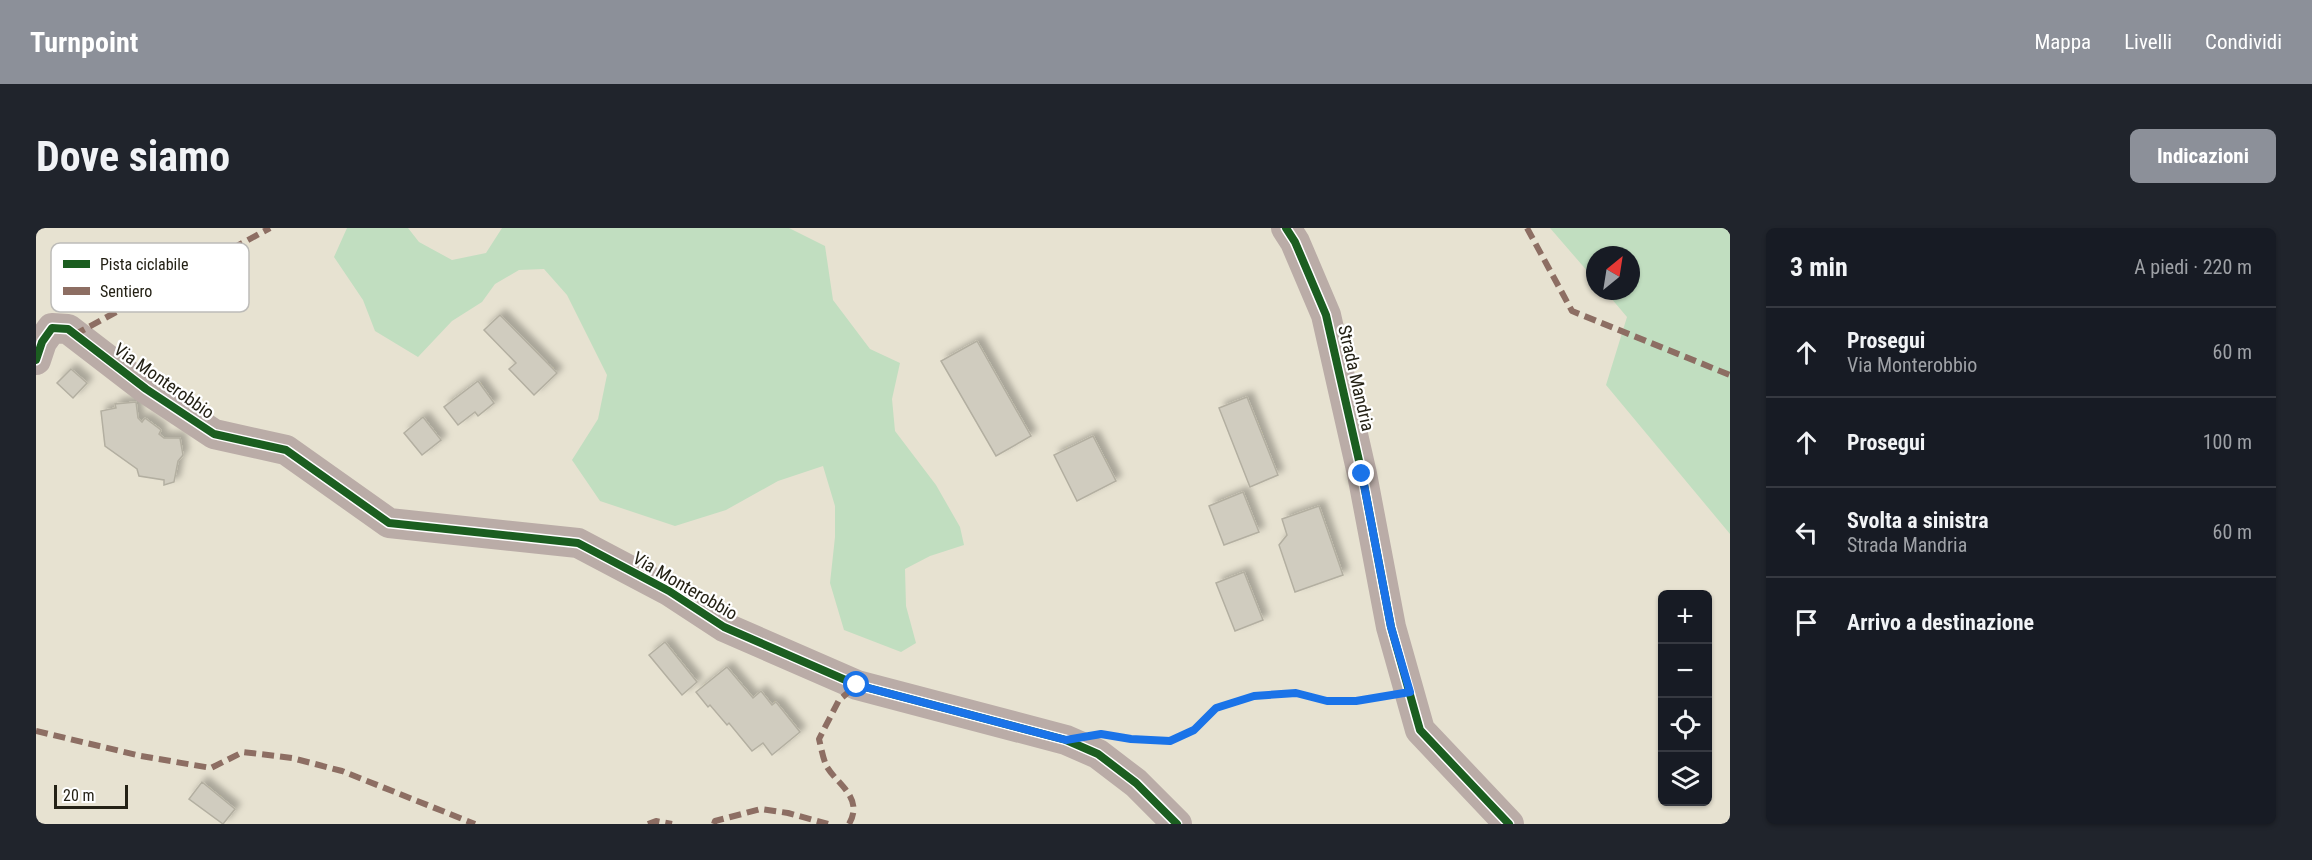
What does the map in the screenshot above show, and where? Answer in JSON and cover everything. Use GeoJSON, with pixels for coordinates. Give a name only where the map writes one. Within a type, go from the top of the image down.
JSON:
{"type":"FeatureCollection","features":[{"type":"Feature","properties":{"kind":"street","name":"Strada Mandria"},"geometry":{"type":"LineString","coordinates":[[1286,228],[1295,242],[1326,315],[1362,474],[1391,627],[1420,730],[1509,824]]}},
{"type":"Feature","properties":{"kind":"street","name":"Via Monterobbio"},"geometry":{"type":"LineString","coordinates":[[36,360],[42,342],[52,328],[68,329],[146,389],[214,434],[286,450],[389,523],[578,543],[669,591],[724,627],[857,685],[1066,740],[1098,754],[1137,783],[1177,824]]}},
{"type":"Feature","properties":{"kind":"path"},"geometry":{"type":"LineString","coordinates":[[1121,737],[1170,741],[1194,730],[1216,708],[1254,696],[1296,693],[1327,701],[1356,701],[1410,692]]}},
{"type":"Feature","properties":{"kind":"green space"},"geometry":{"type":"Polygon","coordinates":[[[347,228],[408,228],[419,242],[452,260],[486,253],[502,228],[789,228],[825,246],[833,300],[870,349],[900,363],[892,399],[895,431],[936,485],[960,527],[964,545],[930,556],[905,569],[906,606],[916,643],[901,652],[844,630],[830,583],[835,537],[835,506],[823,466],[778,481],[726,510],[675,526],[600,501],[572,460],[598,419],[607,375],[567,295],[544,269],[519,270],[495,284],[482,302],[452,321],[418,357],[375,331],[363,300],[334,257],[347,228]]]}},
{"type":"Feature","properties":{"kind":"green space"},"geometry":{"type":"Polygon","coordinates":[[[1550,228],[1730,228],[1730,534],[1606,385],[1627,317],[1613,300],[1640,300],[1640,246],[1586,246],[1586,270],[1550,228]]]}},
{"type":"Feature","properties":{"kind":"building"},"geometry":{"type":"Polygon","coordinates":[[[500,315],[557,373],[534,395],[509,369],[516,363],[484,330],[500,315]]]}},
{"type":"Feature","properties":{"kind":"building"},"geometry":{"type":"Polygon","coordinates":[[[977,341],[1031,436],[996,456],[941,361],[977,341]]]}},
{"type":"Feature","properties":{"kind":"building"},"geometry":{"type":"Polygon","coordinates":[[[71,369],[87,383],[73,398],[57,383],[71,369]]]}},
{"type":"Feature","properties":{"kind":"building"},"geometry":{"type":"Polygon","coordinates":[[[478,381],[494,403],[478,416],[475,412],[458,425],[444,407],[478,381]]]}},
{"type":"Feature","properties":{"kind":"building"},"geometry":{"type":"Polygon","coordinates":[[[1247,397],[1278,475],[1250,487],[1219,408],[1247,397]]]}},
{"type":"Feature","properties":{"kind":"building"},"geometry":{"type":"Polygon","coordinates":[[[136,402],[138,418],[142,422],[145,418],[161,430],[159,434],[164,438],[180,438],[183,455],[178,461],[174,482],[164,485],[164,480],[139,476],[137,469],[105,446],[101,411],[116,408],[115,404],[136,402]]]}},
{"type":"Feature","properties":{"kind":"building"},"geometry":{"type":"Polygon","coordinates":[[[423,417],[441,440],[422,455],[404,433],[423,417]]]}},
{"type":"Feature","properties":{"kind":"building"},"geometry":{"type":"Polygon","coordinates":[[[1093,436],[1116,481],[1077,501],[1054,455],[1093,436]]]}},
{"type":"Feature","properties":{"kind":"building"},"geometry":{"type":"Polygon","coordinates":[[[1243,492],[1259,532],[1224,545],[1209,506],[1243,492]]]}},
{"type":"Feature","properties":{"kind":"building"},"geometry":{"type":"Polygon","coordinates":[[[1319,506],[1343,575],[1295,592],[1279,545],[1287,535],[1282,519],[1319,506]]]}},
{"type":"Feature","properties":{"kind":"building"},"geometry":{"type":"Polygon","coordinates":[[[1244,572],[1263,620],[1235,631],[1216,583],[1244,572]]]}},
{"type":"Feature","properties":{"kind":"building"},"geometry":{"type":"Polygon","coordinates":[[[665,642],[697,682],[682,695],[649,655],[665,642]]]}},
{"type":"Feature","properties":{"kind":"building"},"geometry":{"type":"Polygon","coordinates":[[[727,667],[753,698],[761,691],[772,705],[776,702],[800,732],[772,755],[763,743],[752,751],[729,723],[727,725],[696,692],[727,667]]]}},
{"type":"Feature","properties":{"kind":"building"},"geometry":{"type":"Polygon","coordinates":[[[202,782],[235,809],[223,824],[189,799],[202,782]]]}},
{"type":"Feature","properties":{"kind":"marked path"},"geometry":{"type":"LineString","coordinates":[[243,243],[270,228]]}},
{"type":"Feature","properties":{"kind":"marked path"},"geometry":{"type":"LineString","coordinates":[[1527,228],[1572,311],[1730,375]]}},
{"type":"Feature","properties":{"kind":"marked path"},"geometry":{"type":"LineString","coordinates":[[74,335],[116,312]]}},
{"type":"Feature","properties":{"kind":"marked path"},"geometry":{"type":"LineString","coordinates":[[849,824],[853,815],[852,799],[827,767],[819,739],[839,700],[857,685]]}},
{"type":"Feature","properties":{"kind":"marked path"},"geometry":{"type":"LineString","coordinates":[[36,731],[141,756],[211,768],[243,752],[292,758],[342,771],[475,824]]}},
{"type":"Feature","properties":{"kind":"marked path"},"geometry":{"type":"LineString","coordinates":[[714,824],[715,821],[761,809],[788,813],[828,824]]}},
{"type":"Feature","properties":{"kind":"marked path"},"geometry":{"type":"LineString","coordinates":[[648,824],[656,821],[672,824]]}},
{"type":"Feature","properties":{"kind":"cycle path"},"geometry":{"type":"LineString","coordinates":[[1286,228],[1295,242],[1326,315],[1362,474],[1391,627],[1420,730],[1509,824]]}},
{"type":"Feature","properties":{"kind":"cycle path"},"geometry":{"type":"LineString","coordinates":[[36,360],[42,342],[52,328],[68,329],[146,389],[214,434],[286,450],[389,523],[578,543],[669,591],[724,627],[857,685],[1066,740],[1098,754],[1136,783],[1177,824]]}},
{"type":"Feature","properties":{"kind":"route"},"geometry":{"type":"LineString","coordinates":[[857,685],[1066,740],[1101,734],[1131,739],[1170,741],[1194,730],[1216,708],[1254,696],[1296,693],[1327,701],[1356,701],[1410,692],[1391,627],[1362,474]]}}]}
